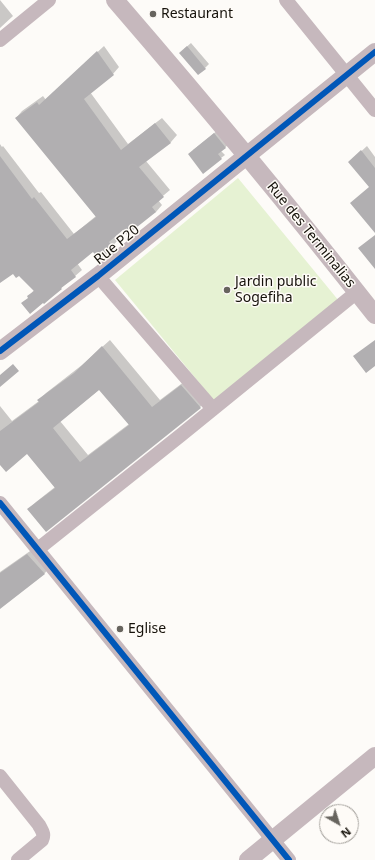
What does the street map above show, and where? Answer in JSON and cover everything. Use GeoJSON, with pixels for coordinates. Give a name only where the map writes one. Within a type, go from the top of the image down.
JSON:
{"type":"FeatureCollection","features":[{"type":"Feature","properties":{"kind":"street"},"geometry":{"type":"LineString","coordinates":[[0,40],[49,0]]}},
{"type":"Feature","properties":{"kind":"street","name":"Rue des Terminalias"},"geometry":{"type":"LineString","coordinates":[[115,0],[190,86],[247,155],[375,315]]}},
{"type":"Feature","properties":{"kind":"street"},"geometry":{"type":"LineString","coordinates":[[286,0],[375,110]]}},
{"type":"Feature","properties":{"kind":"street","name":"Rue P20"},"geometry":{"type":"LineString","coordinates":[[0,351],[98,276],[375,52]]}},
{"type":"Feature","properties":{"kind":"street"},"geometry":{"type":"LineString","coordinates":[[98,276],[213,409]]}},
{"type":"Feature","properties":{"kind":"street"},"geometry":{"type":"LineString","coordinates":[[38,549],[357,292]]}},
{"type":"Feature","properties":{"kind":"street"},"geometry":{"type":"LineString","coordinates":[[0,503],[290,860]]}},
{"type":"Feature","properties":{"kind":"street"},"geometry":{"type":"LineString","coordinates":[[248,860],[375,756]]}},
{"type":"Feature","properties":{"kind":"street"},"geometry":{"type":"LineString","coordinates":[[0,776],[39,825],[44,836],[42,840],[18,860]]}},
{"type":"Feature","properties":{"kind":"green space","name":"Jardin public Sogefiha"},"geometry":{"type":"Polygon","coordinates":[[[238,178],[339,301],[215,402],[115,280],[238,178]]]}},
{"type":"Feature","properties":{"kind":"building"},"geometry":{"type":"Polygon","coordinates":[[[187,46],[206,69],[198,75],[179,53],[187,46]]]}},
{"type":"Feature","properties":{"kind":"building"},"geometry":{"type":"Polygon","coordinates":[[[97,51],[114,75],[84,99],[121,150],[155,123],[171,143],[139,167],[164,197],[152,207],[156,212],[127,235],[123,230],[109,242],[113,247],[106,252],[107,254],[99,260],[93,252],[71,270],[76,277],[30,314],[21,303],[34,291],[19,276],[16,278],[13,274],[0,283],[0,156],[32,199],[34,197],[67,239],[96,217],[15,118],[37,102],[39,105],[97,51]]]}},
{"type":"Feature","properties":{"kind":"building"},"geometry":{"type":"Polygon","coordinates":[[[214,133],[226,148],[218,154],[222,159],[203,174],[188,154],[214,133]]]}},
{"type":"Feature","properties":{"kind":"building"},"geometry":{"type":"Polygon","coordinates":[[[361,150],[375,168],[375,233],[350,203],[369,187],[348,162],[361,150]]]}},
{"type":"Feature","properties":{"kind":"building"},"geometry":{"type":"Polygon","coordinates":[[[375,235],[375,269],[358,248],[375,235]]]}},
{"type":"Feature","properties":{"kind":"building"},"geometry":{"type":"Polygon","coordinates":[[[375,340],[375,366],[366,373],[353,356],[375,340]]]}},
{"type":"Feature","properties":{"kind":"building"},"geometry":{"type":"Polygon","coordinates":[[[102,346],[152,407],[181,385],[201,408],[46,532],[27,509],[55,488],[27,454],[6,472],[0,465],[0,431],[39,402],[37,400],[74,373],[102,346]],[[99,390],[53,428],[80,462],[129,425],[99,390]]]}},
{"type":"Feature","properties":{"kind":"building"},"geometry":{"type":"Polygon","coordinates":[[[13,364],[19,371],[0,387],[0,375],[13,364]]]}},
{"type":"Feature","properties":{"kind":"building"},"geometry":{"type":"Polygon","coordinates":[[[27,554],[45,574],[0,609],[0,573],[27,554]]]}},
{"type":"Feature","properties":{"kind":"cycle path"},"geometry":{"type":"LineString","coordinates":[[0,351],[98,276],[375,52]]}},
{"type":"Feature","properties":{"kind":"cycle path"},"geometry":{"type":"LineString","coordinates":[[0,503],[289,860]]}},
{"type":"Feature","properties":{"kind":"place","name":"Restaurant"},"geometry":{"type":"Point","coordinates":[153,14]}},
{"type":"Feature","properties":{"kind":"place","name":"Jardin public Sogefiha"},"geometry":{"type":"Point","coordinates":[227,290]}},
{"type":"Feature","properties":{"kind":"place","name":"Eglise"},"geometry":{"type":"Point","coordinates":[120,629]}}]}
